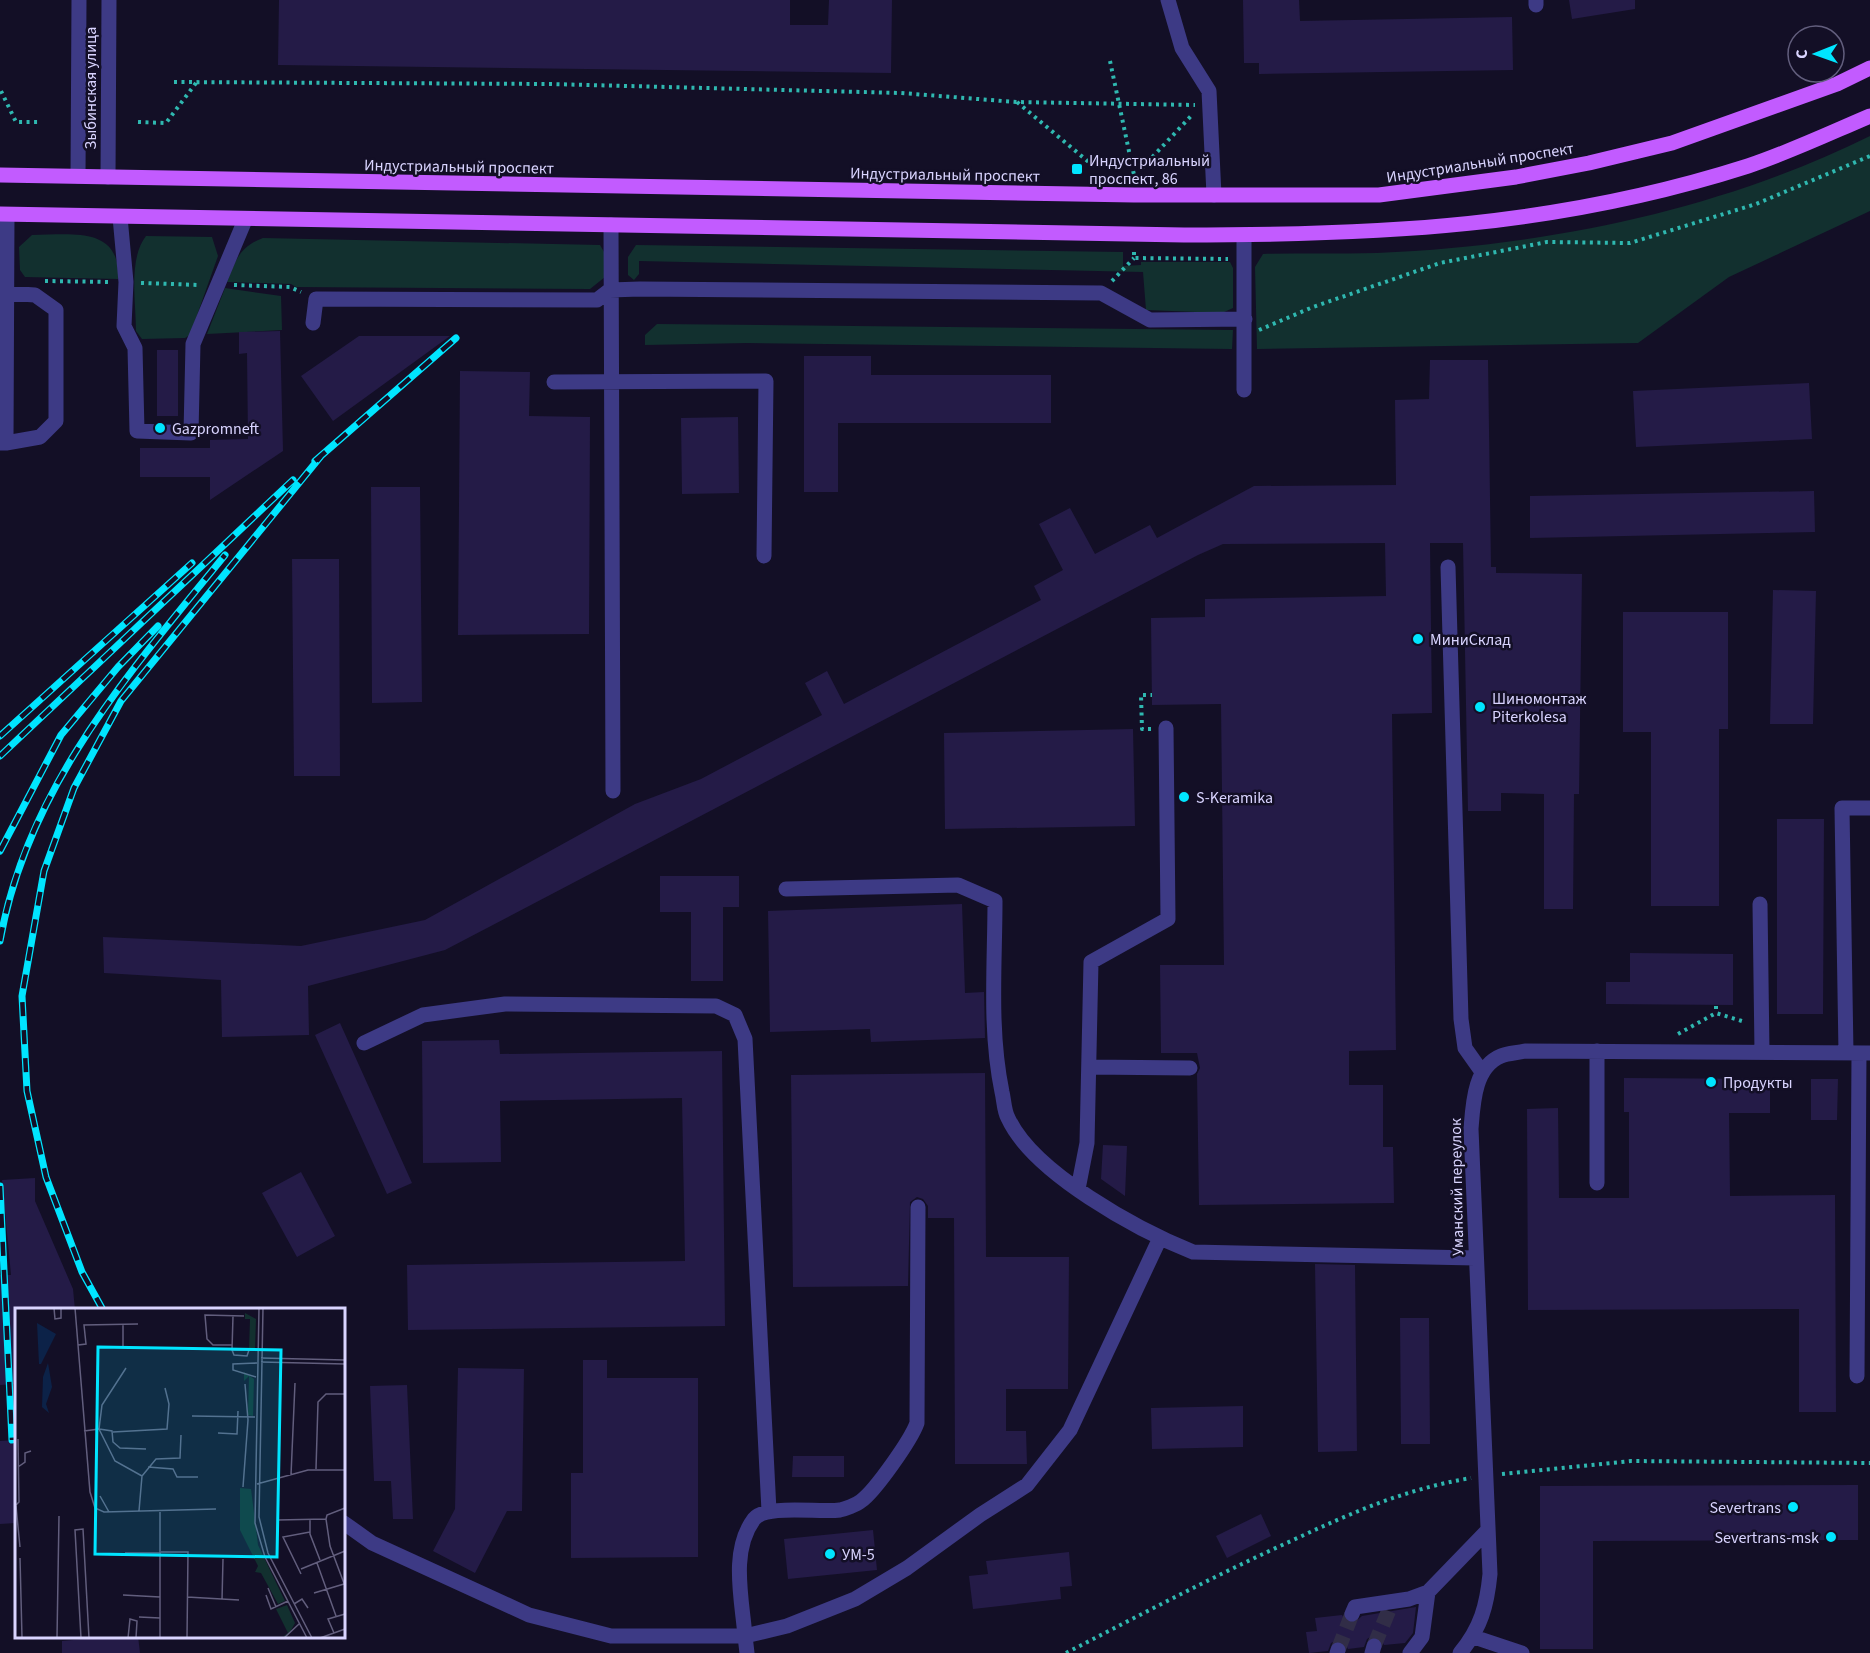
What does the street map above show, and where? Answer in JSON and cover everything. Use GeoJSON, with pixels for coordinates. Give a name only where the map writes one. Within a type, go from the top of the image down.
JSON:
{"type":"FeatureCollection","features":[{"type":"Feature","properties":{"kind":"main road","name":"Индустриальный проспект"},"geometry":{"type":"LineString","coordinates":[[0,175],[1214,195],[1379,195],[1466,185],[1589,163],[1672,143],[1837,84],[1870,68]]}},
{"type":"Feature","properties":{"kind":"main road"},"geometry":{"type":"LineString","coordinates":[[3,215],[1244,235],[1343,234],[1441,228],[1566,211],[1624,200],[1750,165],[1870,116]]}},
{"type":"Feature","properties":{"kind":"street","name":"Зыбинская улица"},"geometry":{"type":"LineString","coordinates":[[78,176],[79,0]]}},
{"type":"Feature","properties":{"kind":"street","name":"Зыбинская улица"},"geometry":{"type":"LineString","coordinates":[[108,177],[109,0]]}},
{"type":"Feature","properties":{"kind":"street"},"geometry":{"type":"LineString","coordinates":[[1167,0],[1182,48],[1209,91],[1214,195]]}},
{"type":"Feature","properties":{"kind":"street"},"geometry":{"type":"LineString","coordinates":[[3,215],[6,293],[3,443],[40,437],[56,421],[56,310],[35,295],[6,293]]}},
{"type":"Feature","properties":{"kind":"street"},"geometry":{"type":"LineString","coordinates":[[120,217],[126,282],[124,326],[135,348],[136,431],[191,433],[193,344],[245,220]]}},
{"type":"Feature","properties":{"kind":"street"},"geometry":{"type":"LineString","coordinates":[[611,225],[613,791]]}},
{"type":"Feature","properties":{"kind":"street"},"geometry":{"type":"LineString","coordinates":[[1244,235],[1244,390]]}},
{"type":"Feature","properties":{"kind":"street"},"geometry":{"type":"LineString","coordinates":[[313,323],[316,299],[597,300],[610,290],[1101,292],[1150,320],[1244,325]]}},
{"type":"Feature","properties":{"kind":"street"},"geometry":{"type":"LineString","coordinates":[[554,382],[766,381],[764,556]]}},
{"type":"Feature","properties":{"kind":"street"},"geometry":{"type":"LineString","coordinates":[[1448,567],[1461,1019],[1466,1048],[1482,1072],[1499,1056],[1525,1051],[1858,1053]]}},
{"type":"Feature","properties":{"kind":"street"},"geometry":{"type":"LineString","coordinates":[[1078,1189],[1087,1143],[1091,962],[1168,919],[1166,728]]}},
{"type":"Feature","properties":{"kind":"street"},"geometry":{"type":"LineString","coordinates":[[1857,1376],[1858,1053],[1842,808],[1870,808]]}},
{"type":"Feature","properties":{"kind":"street"},"geometry":{"type":"LineString","coordinates":[[786,890],[958,885],[995,901],[995,1057],[1007,1118],[1032,1155],[1078,1189],[1160,1239],[1193,1252],[1475,1258]]}},
{"type":"Feature","properties":{"kind":"street"},"geometry":{"type":"LineString","coordinates":[[1760,904],[1762,1052]]}},
{"type":"Feature","properties":{"kind":"street"},"geometry":{"type":"LineString","coordinates":[[364,1043],[423,1015],[505,1004],[716,1006],[735,1016],[745,1039],[769,1511]]}},
{"type":"Feature","properties":{"kind":"street"},"geometry":{"type":"LineString","coordinates":[[1597,1052],[1597,1183]]}},
{"type":"Feature","properties":{"kind":"street"},"geometry":{"type":"LineString","coordinates":[[1089,1067],[1190,1068]]}},
{"type":"Feature","properties":{"kind":"street","name":"Уманский переулок"},"geometry":{"type":"LineString","coordinates":[[1460,1653],[1474,1636],[1487,1607],[1490,1574],[1471,1129],[1473,1100],[1482,1072]]}},
{"type":"Feature","properties":{"kind":"street"},"geometry":{"type":"LineString","coordinates":[[747,1653],[739,1571],[744,1539],[756,1517],[769,1511],[841,1510],[861,1501],[911,1439],[917,1423],[918,1207]]}},
{"type":"Feature","properties":{"kind":"street"},"geometry":{"type":"LineString","coordinates":[[345,1524],[372,1543],[529,1615],[611,1636],[745,1636],[787,1626],[855,1599],[908,1568],[980,1515],[1027,1485],[1070,1430],[1160,1239]]}},
{"type":"Feature","properties":{"kind":"street"},"geometry":{"type":"LineString","coordinates":[[1352,1614],[1355,1607],[1392,1606],[1428,1592],[1488,1530]]}},
{"type":"Feature","properties":{"kind":"street"},"geometry":{"type":"LineString","coordinates":[[1410,1653],[1422,1637],[1428,1592]]}},
{"type":"Feature","properties":{"kind":"street"},"geometry":{"type":"LineString","coordinates":[[1474,1636],[1522,1653]]}},
{"type":"Feature","properties":{"kind":"path"},"geometry":{"type":"LineString","coordinates":[[1110,61],[1134,175]]}},
{"type":"Feature","properties":{"kind":"path"},"geometry":{"type":"LineString","coordinates":[[174,82],[550,84],[901,93],[1016,102],[1211,105]]}},
{"type":"Feature","properties":{"kind":"path"},"geometry":{"type":"LineString","coordinates":[[138,122],[166,123],[196,82]]}},
{"type":"Feature","properties":{"kind":"path"},"geometry":{"type":"LineString","coordinates":[[1,91],[16,122],[41,122]]}},
{"type":"Feature","properties":{"kind":"path"},"geometry":{"type":"LineString","coordinates":[[1016,102],[1097,169]]}},
{"type":"Feature","properties":{"kind":"path"},"geometry":{"type":"LineString","coordinates":[[1142,168],[1192,115],[1211,105]]}},
{"type":"Feature","properties":{"kind":"path"},"geometry":{"type":"LineString","coordinates":[[1244,325],[1272,326],[1313,307],[1440,263],[1546,242],[1630,243],[1756,204],[1870,156]]}},
{"type":"Feature","properties":{"kind":"path"},"geometry":{"type":"LineString","coordinates":[[1101,292],[1134,258],[1134,252]]}},
{"type":"Feature","properties":{"kind":"path"},"geometry":{"type":"LineString","coordinates":[[1134,258],[1244,259]]}},
{"type":"Feature","properties":{"kind":"path"},"geometry":{"type":"LineString","coordinates":[[36,281],[290,287],[316,299]]}},
{"type":"Feature","properties":{"kind":"path"},"geometry":{"type":"LineString","coordinates":[[1152,695],[1141,695],[1142,729],[1166,728]]}},
{"type":"Feature","properties":{"kind":"path"},"geometry":{"type":"LineString","coordinates":[[1716,1006],[1716,1014]]}},
{"type":"Feature","properties":{"kind":"path"},"geometry":{"type":"LineString","coordinates":[[1677,1034],[1716,1014],[1761,1028]]}},
{"type":"Feature","properties":{"kind":"path"},"geometry":{"type":"LineString","coordinates":[[1066,1653],[1232,1568],[1374,1503],[1435,1484],[1485,1476],[1631,1461],[1870,1463]]}},
{"type":"Feature","properties":{"kind":"green space"},"geometry":{"type":"Polygon","coordinates":[[[1870,136],[1870,211],[1729,277],[1638,343],[1257,349],[1255,267],[1263,254],[1377,253],[1440,249],[1567,233],[1692,204],[1753,185],[1870,136]]]}},
{"type":"Feature","properties":{"kind":"green space"},"geometry":{"type":"Polygon","coordinates":[[[32,235],[77,235],[102,241],[111,249],[117,262],[118,279],[25,277],[20,270],[19,247],[32,235]]]}},
{"type":"Feature","properties":{"kind":"green space"},"geometry":{"type":"Polygon","coordinates":[[[146,236],[212,237],[218,256],[190,335],[185,338],[142,339],[136,331],[135,269],[140,245],[146,236]]]}},
{"type":"Feature","properties":{"kind":"green space"},"geometry":{"type":"Polygon","coordinates":[[[263,238],[600,245],[607,257],[605,277],[590,289],[296,287],[291,284],[227,282],[243,250],[263,238]]]}},
{"type":"Feature","properties":{"kind":"green space"},"geometry":{"type":"Polygon","coordinates":[[[636,245],[1123,252],[1123,266],[1141,265],[1141,262],[1230,262],[1233,268],[1233,308],[1222,313],[1146,310],[1143,272],[639,261],[639,274],[634,280],[628,275],[628,257],[636,245]]]}},
{"type":"Feature","properties":{"kind":"green space"},"geometry":{"type":"Polygon","coordinates":[[[225,288],[281,296],[282,330],[207,334],[225,288]]]}},
{"type":"Feature","properties":{"kind":"green space"},"geometry":{"type":"Polygon","coordinates":[[[657,324],[1233,330],[1232,349],[747,343],[645,345],[645,335],[657,324]]]}},
{"type":"Feature","properties":{"kind":"building"},"geometry":{"type":"Polygon","coordinates":[[[279,0],[790,0],[790,25],[828,25],[829,0],[892,0],[891,73],[278,65],[279,0]]]}},
{"type":"Feature","properties":{"kind":"building"},"geometry":{"type":"Polygon","coordinates":[[[1243,0],[1299,0],[1300,21],[1512,17],[1513,70],[1259,74],[1259,63],[1244,63],[1243,0]]]}},
{"type":"Feature","properties":{"kind":"building"},"geometry":{"type":"Polygon","coordinates":[[[1569,0],[1635,0],[1635,9],[1572,19],[1569,0]]]}},
{"type":"Feature","properties":{"kind":"building"},"geometry":{"type":"Polygon","coordinates":[[[280,331],[283,451],[210,500],[210,477],[140,477],[140,448],[210,448],[210,440],[248,439],[247,353],[239,354],[239,332],[280,331]]]}},
{"type":"Feature","properties":{"kind":"building"},"geometry":{"type":"Polygon","coordinates":[[[359,336],[450,336],[333,421],[301,376],[359,336]]]}},
{"type":"Feature","properties":{"kind":"building"},"geometry":{"type":"Polygon","coordinates":[[[157,350],[178,350],[178,416],[157,416],[157,350]]]}},
{"type":"Feature","properties":{"kind":"building"},"geometry":{"type":"Polygon","coordinates":[[[804,356],[871,356],[871,375],[1051,375],[1051,423],[838,423],[838,492],[804,492],[804,356]]]}},
{"type":"Feature","properties":{"kind":"building"},"geometry":{"type":"Polygon","coordinates":[[[1430,360],[1488,360],[1491,567],[1496,567],[1496,573],[1582,574],[1579,794],[1574,794],[1573,909],[1544,909],[1544,794],[1501,793],[1501,811],[1468,811],[1463,543],[1430,543],[1432,713],[1392,714],[1396,1050],[1349,1051],[1349,1085],[1383,1085],[1383,1147],[1393,1147],[1394,1203],[1199,1205],[1197,1074],[1200,1068],[1197,1053],[1161,1053],[1160,965],[1224,965],[1221,704],[1152,705],[1151,618],[1205,617],[1205,599],[1386,596],[1385,543],[1223,544],[1198,555],[445,950],[308,986],[309,1035],[222,1037],[221,980],[104,973],[103,937],[301,946],[425,920],[635,804],[701,779],[822,715],[805,683],[827,671],[844,704],[1041,600],[1034,586],[1063,570],[1039,524],[1070,508],[1095,554],[1150,525],[1157,538],[1254,486],[1396,485],[1395,400],[1429,399],[1430,360]]]}},
{"type":"Feature","properties":{"kind":"building"},"geometry":{"type":"Polygon","coordinates":[[[460,371],[530,372],[529,416],[590,417],[589,634],[458,635],[460,371]]]}},
{"type":"Feature","properties":{"kind":"building"},"geometry":{"type":"Polygon","coordinates":[[[1809,383],[1812,439],[1636,447],[1633,391],[1809,383]]]}},
{"type":"Feature","properties":{"kind":"building"},"geometry":{"type":"Polygon","coordinates":[[[738,417],[739,493],[682,494],[681,418],[738,417]]]}},
{"type":"Feature","properties":{"kind":"building"},"geometry":{"type":"Polygon","coordinates":[[[371,487],[420,487],[422,702],[372,703],[371,487]]]}},
{"type":"Feature","properties":{"kind":"building"},"geometry":{"type":"Polygon","coordinates":[[[1814,491],[1815,532],[1530,538],[1530,496],[1814,491]]]}},
{"type":"Feature","properties":{"kind":"building"},"geometry":{"type":"Polygon","coordinates":[[[292,559],[339,559],[340,776],[294,776],[292,559]]]}},
{"type":"Feature","properties":{"kind":"building"},"geometry":{"type":"Polygon","coordinates":[[[1773,590],[1816,591],[1813,724],[1770,724],[1773,590]]]}},
{"type":"Feature","properties":{"kind":"building"},"geometry":{"type":"Polygon","coordinates":[[[1623,612],[1728,612],[1728,729],[1719,729],[1719,906],[1651,906],[1651,732],[1623,732],[1623,612]]]}},
{"type":"Feature","properties":{"kind":"building"},"geometry":{"type":"Polygon","coordinates":[[[1133,729],[1135,826],[945,829],[944,733],[1133,729]]]}},
{"type":"Feature","properties":{"kind":"building"},"geometry":{"type":"Polygon","coordinates":[[[1777,819],[1824,819],[1823,1014],[1777,1014],[1777,819]]]}},
{"type":"Feature","properties":{"kind":"building"},"geometry":{"type":"Polygon","coordinates":[[[660,876],[739,876],[739,907],[723,907],[723,981],[691,981],[691,912],[660,912],[660,876]]]}},
{"type":"Feature","properties":{"kind":"building"},"geometry":{"type":"Polygon","coordinates":[[[962,904],[965,993],[984,992],[985,1038],[871,1042],[870,1029],[770,1032],[768,911],[962,904]]]}},
{"type":"Feature","properties":{"kind":"building"},"geometry":{"type":"Polygon","coordinates":[[[1630,953],[1733,954],[1733,1005],[1606,1004],[1606,982],[1630,982],[1630,953]]]}},
{"type":"Feature","properties":{"kind":"building"},"geometry":{"type":"Polygon","coordinates":[[[340,1023],[412,1183],[387,1194],[315,1035],[340,1023]]]}},
{"type":"Feature","properties":{"kind":"building"},"geometry":{"type":"Polygon","coordinates":[[[499,1040],[500,1054],[722,1051],[725,1326],[408,1330],[407,1265],[685,1261],[682,1098],[500,1101],[501,1162],[423,1163],[422,1041],[499,1040]]]}},
{"type":"Feature","properties":{"kind":"building"},"geometry":{"type":"Polygon","coordinates":[[[985,1073],[986,1257],[1069,1257],[1068,1389],[1006,1389],[1006,1431],[1026,1431],[1027,1464],[955,1464],[954,1218],[928,1218],[928,1206],[923,1199],[917,1197],[910,1202],[908,1286],[793,1287],[791,1075],[985,1073]]]}},
{"type":"Feature","properties":{"kind":"building"},"geometry":{"type":"Polygon","coordinates":[[[1624,1078],[1770,1079],[1770,1113],[1729,1113],[1730,1196],[1835,1195],[1836,1412],[1799,1412],[1799,1309],[1528,1310],[1527,1109],[1558,1108],[1559,1198],[1629,1198],[1629,1112],[1624,1112],[1624,1078]]]}},
{"type":"Feature","properties":{"kind":"building"},"geometry":{"type":"Polygon","coordinates":[[[1811,1079],[1838,1079],[1837,1120],[1811,1120],[1811,1079]]]}},
{"type":"Feature","properties":{"kind":"building"},"geometry":{"type":"Polygon","coordinates":[[[1103,1145],[1127,1146],[1125,1196],[1101,1179],[1103,1145]]]}},
{"type":"Feature","properties":{"kind":"building"},"geometry":{"type":"Polygon","coordinates":[[[301,1172],[335,1236],[297,1257],[262,1193],[301,1172]]]}},
{"type":"Feature","properties":{"kind":"building"},"geometry":{"type":"Polygon","coordinates":[[[35,1178],[35,1201],[73,1289],[75,1308],[15,1308],[15,1384],[0,1385],[0,1275],[11,1275],[2,1180],[35,1178]]]}},
{"type":"Feature","properties":{"kind":"building"},"geometry":{"type":"Polygon","coordinates":[[[1315,1264],[1355,1265],[1357,1451],[1318,1452],[1315,1264]]]}},
{"type":"Feature","properties":{"kind":"building"},"geometry":{"type":"Polygon","coordinates":[[[1400,1318],[1429,1318],[1430,1444],[1401,1444],[1400,1318]]]}},
{"type":"Feature","properties":{"kind":"building"},"geometry":{"type":"Polygon","coordinates":[[[583,1360],[607,1360],[607,1378],[698,1378],[698,1557],[571,1558],[571,1473],[583,1473],[583,1360]]]}},
{"type":"Feature","properties":{"kind":"building"},"geometry":{"type":"Polygon","coordinates":[[[458,1368],[524,1369],[522,1511],[507,1511],[475,1573],[433,1551],[455,1509],[458,1368]]]}},
{"type":"Feature","properties":{"kind":"building"},"geometry":{"type":"Polygon","coordinates":[[[407,1385],[413,1519],[393,1519],[391,1481],[374,1481],[370,1386],[407,1385]]]}},
{"type":"Feature","properties":{"kind":"building"},"geometry":{"type":"Polygon","coordinates":[[[1243,1406],[1243,1447],[1152,1449],[1151,1408],[1243,1406]]]}},
{"type":"Feature","properties":{"kind":"building"},"geometry":{"type":"Polygon","coordinates":[[[15,1440],[15,1523],[0,1524],[0,1441],[15,1440]]]}},
{"type":"Feature","properties":{"kind":"building"},"geometry":{"type":"Polygon","coordinates":[[[793,1456],[844,1456],[844,1477],[792,1477],[793,1456]]]}},
{"type":"Feature","properties":{"kind":"building"},"geometry":{"type":"Polygon","coordinates":[[[1858,1485],[1858,1540],[1593,1541],[1593,1649],[1540,1649],[1540,1486],[1858,1485]]]}},
{"type":"Feature","properties":{"kind":"building"},"geometry":{"type":"Polygon","coordinates":[[[1261,1514],[1271,1536],[1227,1558],[1216,1536],[1261,1514]]]}},
{"type":"Feature","properties":{"kind":"building","name":"УМ-5"},"geometry":{"type":"Polygon","coordinates":[[[873,1530],[877,1570],[788,1579],[784,1539],[873,1530]]]}},
{"type":"Feature","properties":{"kind":"building"},"geometry":{"type":"Polygon","coordinates":[[[1069,1552],[1072,1586],[1060,1587],[1061,1599],[973,1609],[969,1576],[988,1574],[986,1561],[1069,1552]]]}},
{"type":"Feature","properties":{"kind":"building"},"geometry":{"type":"Polygon","coordinates":[[[1416,1607],[1413,1633],[1405,1643],[1384,1645],[1381,1639],[1372,1636],[1367,1639],[1364,1647],[1348,1649],[1345,1643],[1337,1640],[1331,1643],[1328,1651],[1309,1653],[1306,1632],[1317,1631],[1315,1618],[1342,1615],[1345,1620],[1353,1624],[1362,1616],[1416,1607]]]}},
{"type":"Feature","properties":{"kind":"building"},"geometry":{"type":"Polygon","coordinates":[[[138,1638],[140,1653],[62,1653],[62,1641],[138,1638]]]}},
{"type":"Feature","properties":{"kind":"tunnel"},"geometry":{"type":"LineString","coordinates":[[1374,1646],[1389,1610]]}},
{"type":"Feature","properties":{"kind":"tunnel"},"geometry":{"type":"LineString","coordinates":[[1338,1650],[1352,1614]]}},
{"type":"Feature","properties":{"kind":"railway"},"geometry":{"type":"LineString","coordinates":[[315,461],[456,338]]}},
{"type":"Feature","properties":{"kind":"railway"},"geometry":{"type":"LineString","coordinates":[[102,1308],[82,1272],[46,1177],[27,1091],[22,996],[44,871],[74,788],[121,701],[321,456]]}},
{"type":"Feature","properties":{"kind":"railway"},"geometry":{"type":"LineString","coordinates":[[0,756],[293,480]]}},
{"type":"Feature","properties":{"kind":"railway"},"geometry":{"type":"LineString","coordinates":[[0,941],[14,885],[33,832],[58,782],[87,734],[119,688],[225,555]]}},
{"type":"Feature","properties":{"kind":"railway"},"geometry":{"type":"LineString","coordinates":[[0,736],[192,563]]}},
{"type":"Feature","properties":{"kind":"railway"},"geometry":{"type":"LineString","coordinates":[[0,851],[61,735],[118,667],[158,626]]}},
{"type":"Feature","properties":{"kind":"railway"},"geometry":{"type":"LineString","coordinates":[[0,1186],[12,1440]]}},
{"type":"Feature","properties":{"kind":"place","name":"Индустриальный проспект, 86"},"geometry":{"type":"Point","coordinates":[1077,169]}},
{"type":"Feature","properties":{"kind":"place","name":"Gazpromneft"},"geometry":{"type":"Point","coordinates":[160,428]}},
{"type":"Feature","properties":{"kind":"place","name":"МиниСклад"},"geometry":{"type":"Point","coordinates":[1418,639]}},
{"type":"Feature","properties":{"kind":"place","name":"Шиномонтаж Piterkolesa"},"geometry":{"type":"Point","coordinates":[1480,707]}},
{"type":"Feature","properties":{"kind":"place","name":"S-Keramika"},"geometry":{"type":"Point","coordinates":[1184,797]}},
{"type":"Feature","properties":{"kind":"place","name":"Продукты"},"geometry":{"type":"Point","coordinates":[1711,1082]}},
{"type":"Feature","properties":{"kind":"place","name":"Severtrans"},"geometry":{"type":"Point","coordinates":[1793,1507]}},
{"type":"Feature","properties":{"kind":"place","name":"Severtrans-msk"},"geometry":{"type":"Point","coordinates":[1831,1537]}},
{"type":"Feature","properties":{"kind":"place","name":"УМ-5"},"geometry":{"type":"Point","coordinates":[830,1554]}}]}
